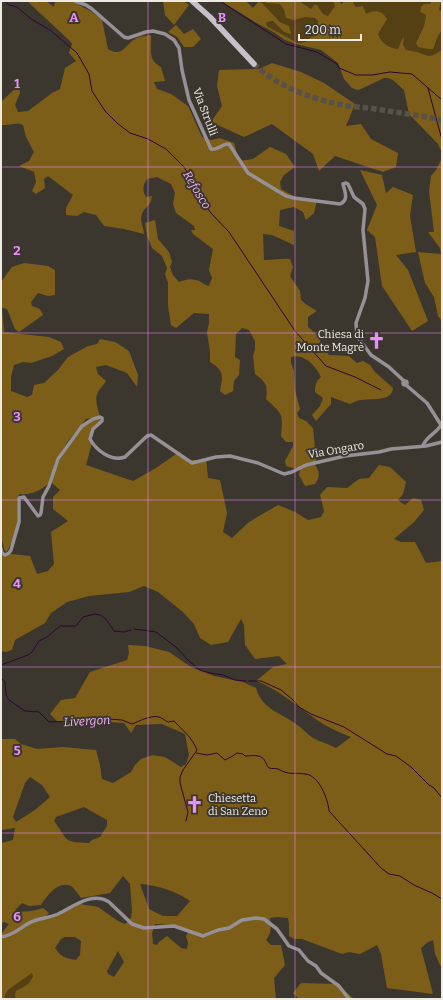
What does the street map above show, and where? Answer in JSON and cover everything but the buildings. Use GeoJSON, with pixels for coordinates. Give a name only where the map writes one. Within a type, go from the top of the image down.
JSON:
{"type":"FeatureCollection","features":[{"type":"Feature","properties":{"kind":"highway"},"geometry":{"type":"LineString","coordinates":[[192,1],[210,17],[254,64]]}},
{"type":"Feature","properties":{"kind":"street","name":"Via Strulli"},"geometry":{"type":"LineString","coordinates":[[75,1],[92,9],[124,37],[128,38],[146,32],[153,32],[165,34],[174,40],[179,48],[182,70],[190,100],[211,149],[216,149],[225,144],[229,144],[248,173],[279,192],[294,198],[340,204],[344,202],[346,198],[343,185],[345,183],[348,184],[355,199],[365,207],[363,230],[368,281],[363,304],[356,323],[358,338],[371,355],[389,367],[427,403],[441,425],[437,432],[424,442],[423,446]]}},
{"type":"Feature","properties":{"kind":"street","name":"Via Ongaro"},"geometry":{"type":"LineString","coordinates":[[1,549],[2,553],[5,555],[11,550],[19,522],[19,498],[22,497],[26,499],[38,516],[42,513],[43,497],[49,486],[58,459],[82,426],[93,419],[102,418],[102,421],[90,434],[90,439],[99,450],[107,456],[117,458],[125,457],[147,436],[151,435],[192,463],[221,456],[258,463],[284,474],[306,465],[345,456],[379,452],[390,449],[423,446],[442,442]]}},
{"type":"Feature","properties":{"kind":"street"},"geometry":{"type":"LineString","coordinates":[[1,937],[6,937],[32,922],[54,916],[80,902],[96,898],[105,899],[135,926],[144,928],[174,926],[189,930],[200,936],[229,928],[242,920],[260,918],[277,929],[286,944],[299,950],[308,961],[316,966],[321,973],[334,981],[349,999]]}},
{"type":"Feature","properties":{"kind":"shaded area"},"geometry":{"type":"Polygon","coordinates":[[[27,1],[46,1],[54,7],[55,1],[72,1],[92,12],[102,20],[108,49],[113,51],[117,52],[123,50],[135,39],[151,35],[151,54],[154,61],[161,67],[165,81],[154,82],[157,89],[171,94],[188,106],[202,137],[211,140],[220,138],[234,143],[239,161],[253,159],[270,147],[286,154],[295,167],[284,175],[280,182],[281,189],[295,197],[317,200],[314,213],[306,220],[303,212],[294,207],[280,210],[279,226],[294,231],[294,245],[272,235],[263,234],[264,260],[290,259],[293,267],[290,276],[300,291],[301,300],[317,311],[308,317],[308,327],[318,336],[324,349],[329,355],[349,356],[357,363],[363,361],[370,365],[375,372],[393,388],[389,396],[359,400],[350,404],[331,397],[331,404],[316,421],[312,415],[320,406],[323,398],[315,392],[315,387],[316,383],[321,377],[309,361],[296,356],[291,357],[291,363],[294,371],[295,390],[300,409],[297,413],[299,418],[306,421],[313,428],[317,455],[315,465],[319,474],[315,484],[305,486],[299,475],[300,470],[286,466],[285,461],[293,446],[293,442],[286,442],[281,436],[281,414],[266,399],[267,390],[265,384],[262,379],[255,374],[253,356],[255,341],[249,330],[242,328],[236,334],[235,357],[240,360],[239,375],[234,381],[233,391],[225,395],[220,391],[222,377],[220,371],[210,362],[207,332],[209,314],[194,313],[176,328],[171,325],[168,306],[168,283],[165,274],[167,268],[162,256],[152,248],[147,236],[145,223],[155,220],[158,239],[169,252],[172,262],[170,267],[173,275],[179,282],[194,279],[209,286],[212,278],[209,270],[213,249],[193,234],[191,230],[195,230],[194,226],[176,213],[173,204],[175,193],[171,184],[157,177],[147,179],[144,185],[144,192],[146,197],[152,196],[149,205],[143,211],[141,217],[144,234],[104,226],[96,215],[84,212],[77,216],[66,215],[66,208],[73,195],[48,176],[44,179],[45,188],[36,194],[32,191],[36,182],[34,172],[19,166],[29,161],[34,152],[26,137],[23,125],[1,125],[1,102],[19,85],[20,93],[15,105],[18,112],[28,111],[52,93],[60,89],[65,68],[76,61],[69,53],[72,44],[70,41],[27,1]]]}},
{"type":"Feature","properties":{"kind":"shaded area"},"geometry":{"type":"Polygon","coordinates":[[[163,1],[183,1],[189,5],[174,25],[165,15],[163,1]]]}},
{"type":"Feature","properties":{"kind":"shaded area"},"geometry":{"type":"Polygon","coordinates":[[[221,1],[246,1],[253,8],[259,1],[280,22],[289,26],[291,34],[284,32],[273,21],[267,22],[266,24],[268,27],[296,43],[306,42],[311,37],[318,35],[318,21],[315,18],[305,17],[294,20],[286,18],[284,10],[280,4],[266,3],[266,1],[299,1],[311,9],[314,5],[317,5],[323,14],[328,16],[335,6],[333,1],[338,1],[342,4],[344,1],[354,1],[353,3],[356,7],[363,6],[366,14],[375,11],[385,16],[387,19],[378,34],[383,42],[392,48],[398,49],[404,37],[403,44],[406,50],[431,56],[442,50],[442,153],[438,144],[409,114],[404,90],[393,80],[384,78],[361,89],[357,90],[352,88],[344,79],[338,63],[321,50],[285,40],[221,1]]]}},
{"type":"Feature","properties":{"kind":"shaded area"},"geometry":{"type":"Polygon","coordinates":[[[258,1],[280,4],[285,15],[298,19],[305,17],[311,18],[318,21],[318,35],[311,37],[306,42],[296,43],[270,29],[266,24],[267,22],[273,22],[281,29],[289,29],[289,26],[280,21],[258,1]]]}},
{"type":"Feature","properties":{"kind":"shaded area"},"geometry":{"type":"Polygon","coordinates":[[[299,1],[333,1],[335,6],[328,16],[323,14],[317,5],[311,9],[299,1]]]}},
{"type":"Feature","properties":{"kind":"shaded area"},"geometry":{"type":"Polygon","coordinates":[[[354,1],[432,1],[430,4],[424,4],[422,13],[426,16],[424,26],[417,39],[435,45],[442,30],[442,50],[432,56],[429,56],[406,50],[402,39],[398,49],[392,48],[381,40],[378,34],[383,27],[366,15],[362,6],[356,7],[353,3],[354,1]]]}},
{"type":"Feature","properties":{"kind":"shaded area"},"geometry":{"type":"Polygon","coordinates":[[[432,1],[441,1],[439,10],[442,11],[442,30],[433,49],[428,49],[418,47],[416,43],[424,26],[426,16],[420,12],[421,7],[424,4],[430,4],[432,1]]]}},
{"type":"Feature","properties":{"kind":"shaded area"},"geometry":{"type":"Polygon","coordinates":[[[176,25],[184,34],[193,29],[201,39],[193,47],[184,47],[177,37],[168,32],[176,25]]]}},
{"type":"Feature","properties":{"kind":"shaded area"},"geometry":{"type":"Polygon","coordinates":[[[272,63],[301,72],[324,83],[355,104],[346,126],[361,124],[371,139],[398,153],[396,167],[383,172],[335,156],[319,171],[313,154],[272,124],[244,137],[211,122],[222,106],[217,86],[219,70],[259,69],[272,63]]]}},
{"type":"Feature","properties":{"kind":"shaded area"},"geometry":{"type":"Polygon","coordinates":[[[442,158],[442,321],[438,316],[434,297],[425,283],[418,252],[441,254],[440,248],[428,232],[434,232],[429,191],[431,176],[442,158]]]}},
{"type":"Feature","properties":{"kind":"shaded area"},"geometry":{"type":"Polygon","coordinates":[[[360,170],[382,175],[386,193],[393,187],[413,195],[410,216],[416,252],[396,255],[408,270],[428,321],[412,331],[382,286],[375,237],[367,230],[377,205],[360,170]]]}},
{"type":"Feature","properties":{"kind":"shaded area"},"geometry":{"type":"Polygon","coordinates":[[[24,263],[48,266],[55,270],[55,295],[48,296],[38,293],[31,302],[32,306],[40,309],[43,315],[19,332],[15,329],[7,309],[2,308],[4,332],[49,337],[61,342],[64,349],[52,356],[31,363],[23,362],[14,365],[11,377],[11,391],[27,397],[32,395],[34,385],[44,383],[58,370],[68,357],[88,346],[97,344],[100,339],[115,342],[129,351],[138,375],[137,387],[127,373],[106,365],[96,367],[98,374],[106,381],[96,398],[100,417],[86,419],[68,441],[55,462],[52,475],[55,467],[82,426],[93,419],[99,418],[101,420],[90,434],[92,443],[86,465],[133,481],[156,468],[179,452],[191,460],[206,458],[208,478],[220,480],[227,513],[223,532],[232,538],[249,522],[278,505],[295,512],[308,520],[321,517],[324,511],[320,495],[327,487],[347,488],[359,479],[369,478],[379,465],[390,467],[406,482],[403,494],[398,500],[405,505],[413,498],[421,500],[424,510],[414,522],[394,539],[401,542],[415,542],[426,563],[442,561],[442,969],[435,954],[433,940],[421,948],[433,994],[387,988],[381,954],[377,945],[360,954],[349,952],[342,954],[302,939],[295,939],[289,936],[288,918],[278,917],[270,918],[271,927],[266,940],[271,945],[281,945],[285,965],[274,978],[276,999],[16,999],[16,991],[24,987],[32,979],[32,973],[8,990],[4,997],[8,999],[1,999],[1,934],[9,924],[4,922],[1,923],[1,843],[13,840],[15,828],[1,830],[1,739],[15,739],[21,744],[37,749],[63,747],[96,750],[102,779],[113,783],[131,772],[141,759],[152,755],[165,757],[181,767],[186,764],[189,755],[185,734],[162,724],[136,725],[131,733],[124,723],[109,722],[79,725],[69,721],[57,721],[50,714],[61,700],[75,698],[90,672],[127,660],[129,653],[128,645],[145,646],[169,652],[191,667],[214,676],[243,682],[256,688],[262,701],[319,741],[336,748],[351,737],[322,723],[279,692],[256,681],[273,667],[287,664],[279,656],[255,659],[245,645],[244,625],[241,619],[228,642],[211,645],[200,638],[194,624],[183,612],[158,592],[144,586],[129,592],[89,596],[67,602],[51,613],[45,623],[15,640],[12,650],[6,652],[1,651],[1,556],[12,554],[30,556],[37,574],[48,571],[54,564],[51,532],[68,521],[53,509],[53,497],[60,490],[51,482],[37,491],[29,494],[20,494],[17,497],[17,523],[15,534],[8,550],[6,552],[4,549],[1,535],[1,282],[12,267],[24,263]],[[30,777],[25,783],[13,817],[16,822],[35,810],[50,797],[42,785],[30,777]],[[84,807],[56,817],[54,821],[67,839],[80,843],[89,843],[100,837],[107,826],[107,820],[84,807]],[[123,876],[110,893],[81,898],[71,886],[62,885],[50,893],[41,905],[29,906],[22,903],[15,910],[29,911],[43,908],[49,913],[43,919],[59,915],[80,904],[98,907],[125,924],[131,918],[132,910],[130,884],[123,876]],[[140,884],[149,909],[163,916],[177,916],[190,901],[179,894],[166,889],[140,884]],[[155,924],[152,933],[153,944],[157,945],[167,936],[181,948],[187,949],[188,943],[186,936],[189,930],[171,925],[155,924]],[[65,937],[61,939],[55,948],[64,957],[76,960],[80,955],[81,941],[75,937],[65,937]],[[118,951],[107,971],[108,974],[114,977],[124,962],[118,951]]]}},
{"type":"Feature","properties":{"kind":"shaded area"},"geometry":{"type":"Polygon","coordinates":[[[32,973],[32,979],[24,987],[16,991],[16,999],[8,999],[4,997],[8,990],[32,973]]]}},
{"type":"Feature","properties":{"kind":"shaded area"},"geometry":{"type":"Polygon","coordinates":[[[301,983],[337,984],[354,999],[299,999],[293,993],[301,983]]]}},
{"type":"Feature","properties":{"kind":"waterway","name":"Refosco"},"geometry":{"type":"LineString","coordinates":[[4,1],[9,5],[17,7],[31,19],[50,30],[77,53],[89,74],[92,91],[105,111],[117,123],[130,133],[148,139],[166,149],[184,167],[210,212],[229,232],[295,331],[326,366],[355,377],[381,390]]}},
{"type":"Feature","properties":{"kind":"waterway"},"geometry":{"type":"LineString","coordinates":[[220,1],[286,44],[317,52],[337,64],[339,68],[356,75],[372,75],[390,72],[412,74],[442,100]]}},
{"type":"Feature","properties":{"kind":"waterway"},"geometry":{"type":"LineString","coordinates":[[428,88],[442,140]]}},
{"type":"Feature","properties":{"kind":"waterway"},"geometry":{"type":"LineString","coordinates":[[1,665],[28,655],[32,652],[39,641],[47,637],[60,626],[76,626],[83,617],[95,614],[100,615],[106,619],[114,631],[124,632],[131,630]]}},
{"type":"Feature","properties":{"kind":"waterway"},"geometry":{"type":"LineString","coordinates":[[134,629],[156,632],[177,648],[200,670],[223,675],[235,680],[246,681]]}},
{"type":"Feature","properties":{"kind":"waterway","name":"Livergon"},"geometry":{"type":"LineString","coordinates":[[1,678],[5,682],[6,695],[9,700],[25,711],[39,712],[49,722],[75,721],[82,723],[98,719],[109,719],[122,720],[132,724],[152,717],[160,717],[168,722],[174,721],[190,738],[197,750],[180,777],[180,783],[188,812],[186,821]]}},
{"type":"Feature","properties":{"kind":"waterway"},"geometry":{"type":"LineString","coordinates":[[249,681],[261,681],[281,690],[299,707],[311,714],[344,727],[387,754],[396,756],[411,767],[434,788],[442,798]]}},
{"type":"Feature","properties":{"kind":"waterway"},"geometry":{"type":"LineString","coordinates":[[196,753],[207,755],[217,753],[225,760],[237,753],[245,756],[260,756],[269,768],[289,773],[310,775],[322,788],[327,800],[329,811],[381,868],[389,874],[400,876],[442,899]]}},
{"type":"Feature","properties":{"kind":"tunnel"},"geometry":{"type":"LineString","coordinates":[[254,64],[280,83],[301,93],[322,100],[342,105],[442,120]]}},
{"type":"Feature","properties":{"kind":"place","name":"Chiesa di Monte Magrè"},"geometry":{"type":"Point","coordinates":[377,340]}},
{"type":"Feature","properties":{"kind":"place","name":"Chiesetta di San Zeno"},"geometry":{"type":"Point","coordinates":[195,804]}}]}
